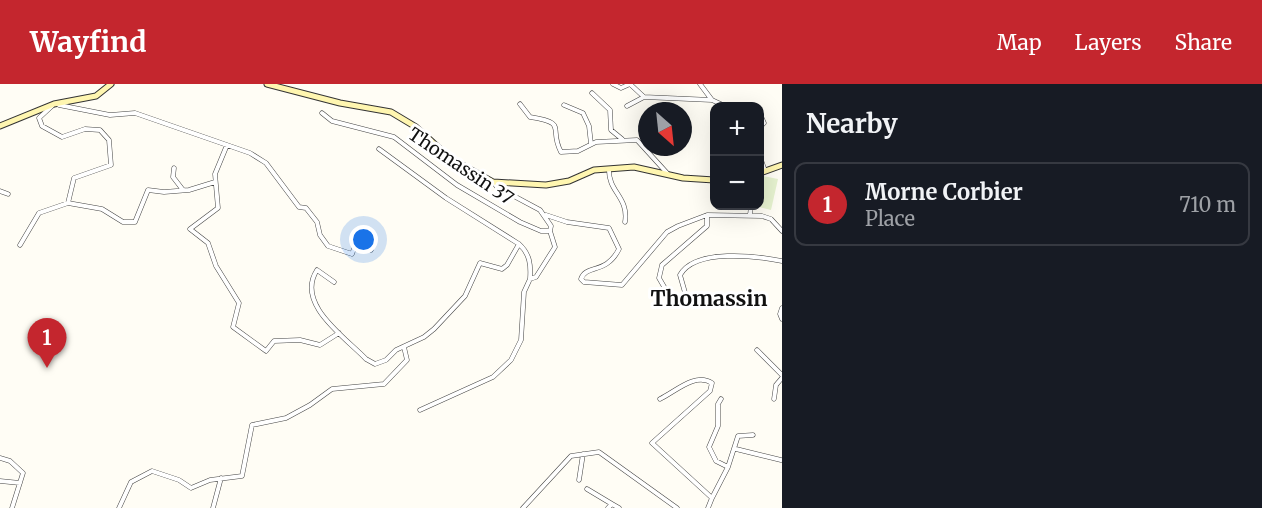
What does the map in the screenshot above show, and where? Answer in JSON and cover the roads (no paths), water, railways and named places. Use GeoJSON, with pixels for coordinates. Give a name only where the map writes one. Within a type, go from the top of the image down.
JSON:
{"type":"FeatureCollection","features":[{"type":"Feature","properties":{"kind":"main road"},"geometry":{"type":"LineString","coordinates":[[0,126],[54,104],[92,97],[111,84]]}},
{"type":"Feature","properties":{"kind":"main road"},"geometry":{"type":"LineString","coordinates":[[267,84],[282,90],[391,112],[416,127],[450,158],[493,182],[546,185],[569,181],[586,172],[640,168],[697,180],[710,180]]}},
{"type":"Feature","properties":{"kind":"main road"},"geometry":{"type":"LineString","coordinates":[[764,171],[782,165]]}},
{"type":"Feature","properties":{"kind":"street"},"geometry":{"type":"LineString","coordinates":[[613,84],[621,88],[630,84],[644,97]]}},
{"type":"Feature","properties":{"kind":"street"},"geometry":{"type":"LineString","coordinates":[[700,84],[712,100]]}},
{"type":"Feature","properties":{"kind":"street"},"geometry":{"type":"LineString","coordinates":[[592,93],[610,110],[611,130],[622,139]]}},
{"type":"Feature","properties":{"kind":"street"},"geometry":{"type":"LineString","coordinates":[[627,106],[644,97],[716,102]]}},
{"type":"Feature","properties":{"kind":"street"},"geometry":{"type":"LineString","coordinates":[[68,203],[74,178],[106,169],[112,161],[109,140],[100,130],[85,129],[62,136],[42,126],[39,118],[54,104],[110,115],[135,113],[250,153],[266,163],[299,207],[306,208],[318,225],[320,235],[333,250],[352,254],[356,243],[371,250]]}},
{"type":"Feature","properties":{"kind":"street"},"geometry":{"type":"LineString","coordinates":[[520,104],[530,117],[549,120],[555,124],[561,152],[578,151],[591,144],[622,139],[637,140],[667,174]]}},
{"type":"Feature","properties":{"kind":"street"},"geometry":{"type":"LineString","coordinates":[[564,105],[583,113],[589,126],[591,144]]}},
{"type":"Feature","properties":{"kind":"street","name":"Thomassin 37"},"geometry":{"type":"LineString","coordinates":[[322,113],[332,121],[394,137],[457,185],[520,222],[541,231],[550,231]]}},
{"type":"Feature","properties":{"kind":"street"},"geometry":{"type":"LineString","coordinates":[[227,145],[215,174],[218,208],[190,229],[208,243],[216,266],[239,303],[233,327],[266,351],[274,341],[300,340],[320,345],[339,333]]}},
{"type":"Feature","properties":{"kind":"street"},"geometry":{"type":"LineString","coordinates":[[379,149],[446,198],[519,244],[525,250],[530,263],[530,279],[524,291],[521,340],[511,360],[493,377],[420,410]]}},
{"type":"Feature","properties":{"kind":"street"},"geometry":{"type":"LineString","coordinates":[[174,168],[172,177],[183,190]]}},
{"type":"Feature","properties":{"kind":"street"},"geometry":{"type":"LineString","coordinates":[[609,169],[610,181],[626,207],[625,222]]}},
{"type":"Feature","properties":{"kind":"street"},"geometry":{"type":"LineString","coordinates":[[493,182],[497,187],[546,215],[567,222],[609,228],[619,249],[609,265],[587,271],[581,279],[584,282],[611,286],[622,285],[667,232],[707,215],[750,215],[771,219],[782,231]]}},
{"type":"Feature","properties":{"kind":"street"},"geometry":{"type":"LineString","coordinates":[[20,245],[39,213],[68,203],[102,209],[123,222],[135,222],[148,190],[183,190],[215,183]]}},
{"type":"Feature","properties":{"kind":"street"},"geometry":{"type":"LineString","coordinates":[[0,191],[8,194]]}},
{"type":"Feature","properties":{"kind":"street"},"geometry":{"type":"LineString","coordinates":[[750,215],[751,210]]}},
{"type":"Feature","properties":{"kind":"street"},"geometry":{"type":"LineString","coordinates":[[530,279],[536,277],[555,248],[550,231],[551,226],[546,215]]}},
{"type":"Feature","properties":{"kind":"street"},"geometry":{"type":"LineString","coordinates":[[707,215],[707,226],[662,266],[659,278],[670,297],[683,300],[686,296],[680,275],[696,262],[713,257],[750,256],[782,261]]}},
{"type":"Feature","properties":{"kind":"street"},"geometry":{"type":"LineString","coordinates":[[334,282],[317,270],[310,285],[315,307],[339,333],[375,364],[424,337],[465,296],[480,263],[502,268],[507,265],[519,244]]}},
{"type":"Feature","properties":{"kind":"street"},"geometry":{"type":"LineString","coordinates":[[782,308],[780,314],[782,320]]}},
{"type":"Feature","properties":{"kind":"street"},"geometry":{"type":"LineString","coordinates":[[119,508],[131,482],[152,471],[179,480],[191,488],[221,478],[242,476],[252,425],[286,418],[310,405],[332,389],[384,384],[407,360],[404,347]]}},
{"type":"Feature","properties":{"kind":"street"},"geometry":{"type":"LineString","coordinates":[[757,350],[782,376],[776,385],[774,399]]}},
{"type":"Feature","properties":{"kind":"street"},"geometry":{"type":"LineString","coordinates":[[660,399],[689,383],[699,380],[712,383],[710,391],[651,443],[711,498]]}},
{"type":"Feature","properties":{"kind":"street"},"geometry":{"type":"LineString","coordinates":[[721,399],[718,404],[718,426],[709,447],[716,462],[728,467]]}},
{"type":"Feature","properties":{"kind":"street"},"geometry":{"type":"LineString","coordinates":[[708,508],[736,448],[738,436],[753,435]]}},
{"type":"Feature","properties":{"kind":"street"},"geometry":{"type":"LineString","coordinates":[[736,448],[781,460]]}},
{"type":"Feature","properties":{"kind":"street"},"geometry":{"type":"LineString","coordinates":[[523,508],[571,456],[599,452],[677,508]]}},
{"type":"Feature","properties":{"kind":"street"},"geometry":{"type":"LineString","coordinates":[[579,480],[583,454]]}},
{"type":"Feature","properties":{"kind":"street"},"geometry":{"type":"LineString","coordinates":[[0,458],[22,470],[12,508]]}},
{"type":"Feature","properties":{"kind":"street"},"geometry":{"type":"LineString","coordinates":[[213,508],[221,478]]}},
{"type":"Feature","properties":{"kind":"street"},"geometry":{"type":"LineString","coordinates":[[0,480],[20,483]]}},
{"type":"Feature","properties":{"kind":"street"},"geometry":{"type":"LineString","coordinates":[[587,489],[619,508]]}},
{"type":"Feature","properties":{"kind":"street"},"geometry":{"type":"LineString","coordinates":[[608,508],[612,504]]}},
{"type":"Feature","properties":{"kind":"place","name":"Morne Corbier"},"geometry":{"type":"Point","coordinates":[47,368]}},
{"type":"Feature","properties":{"kind":"district","name":"Thomassin"},"geometry":{"type":"Point","coordinates":[709,298]}}]}
